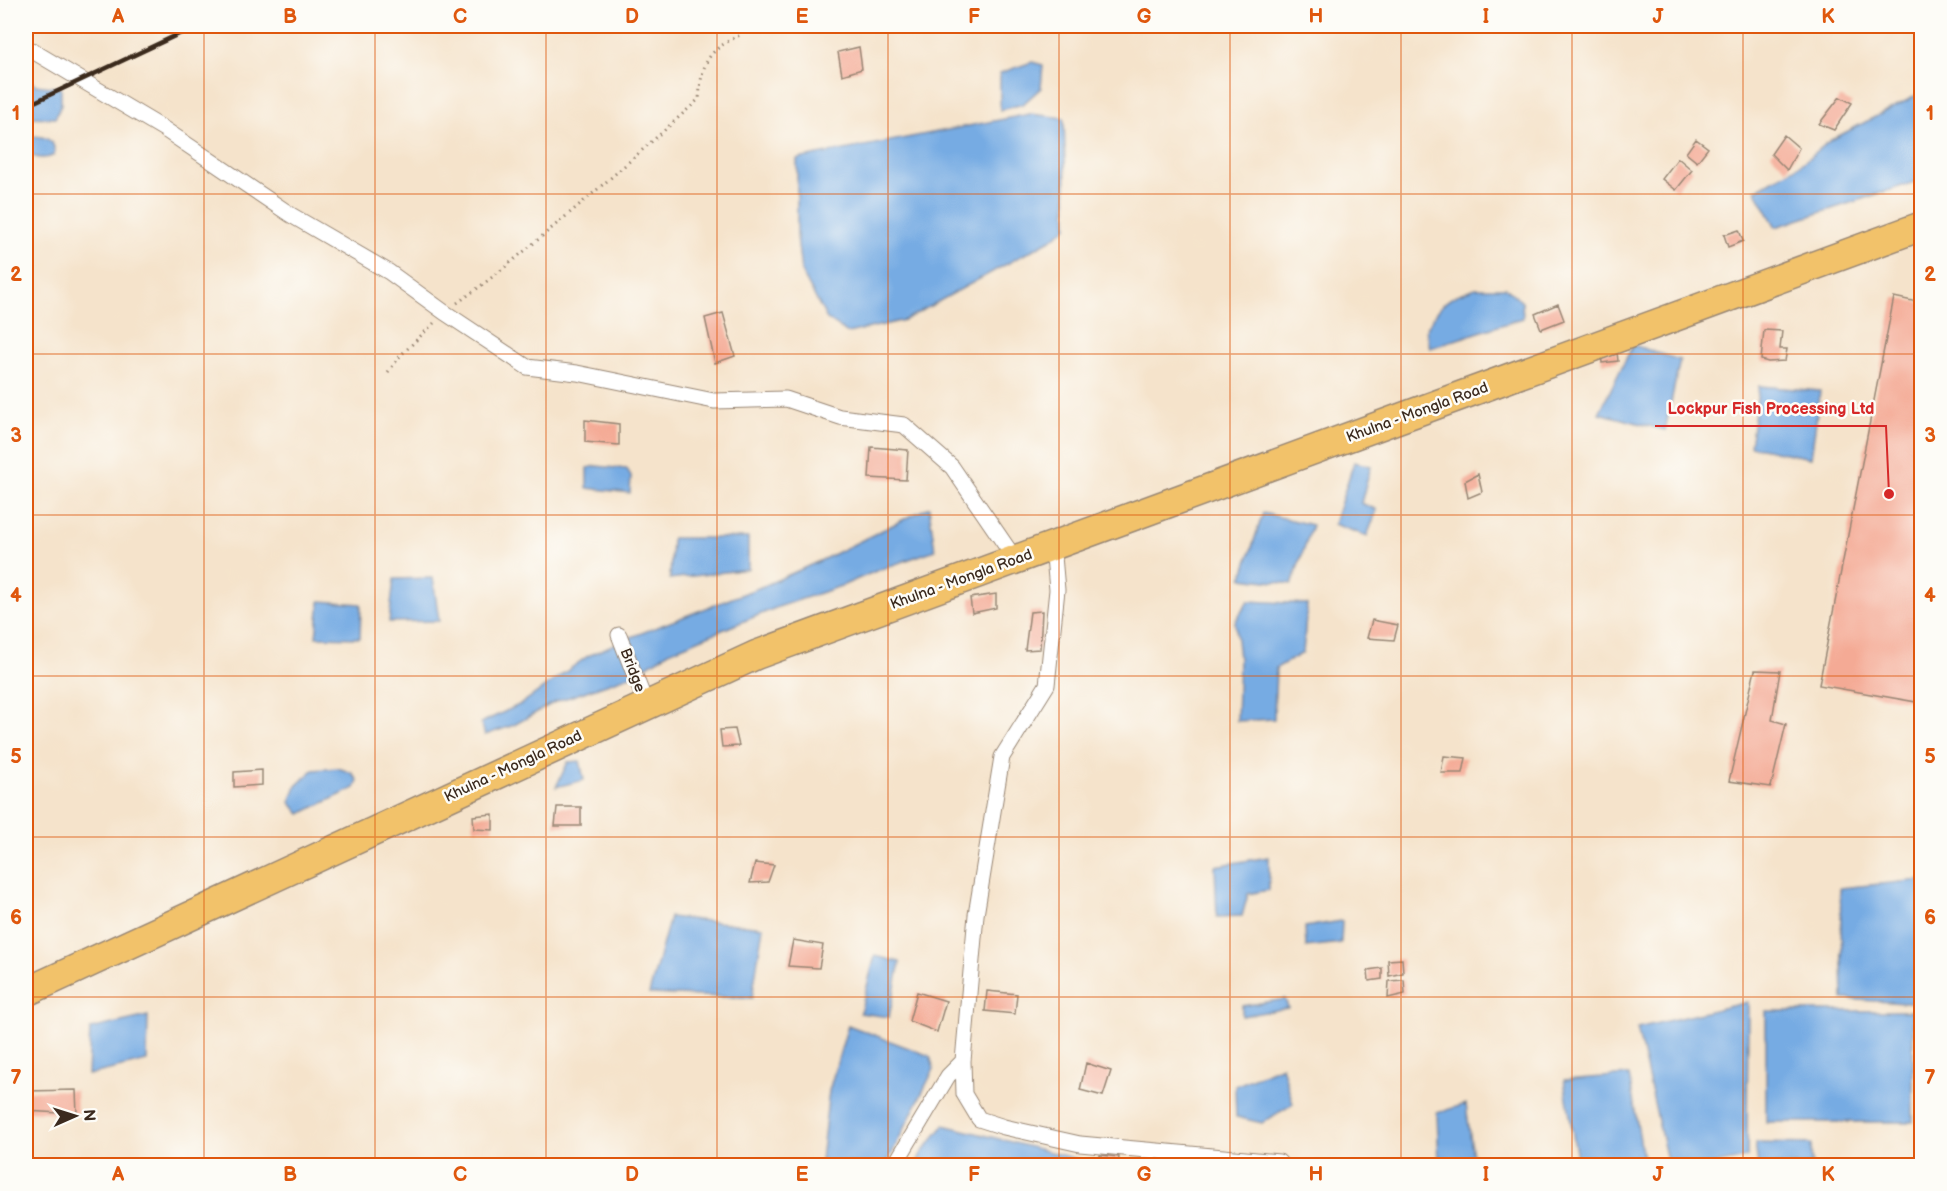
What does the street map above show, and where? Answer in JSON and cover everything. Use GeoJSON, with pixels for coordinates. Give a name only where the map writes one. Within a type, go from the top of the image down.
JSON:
{"type":"FeatureCollection","features":[{"type":"Feature","properties":{"kind":"highway","name":"Khulna - Mongla Road"},"geometry":{"type":"LineString","coordinates":[[26,992],[756,655],[1922,226]]}},
{"type":"Feature","properties":{"kind":"street"},"geometry":{"type":"LineString","coordinates":[[26,47],[164,129],[291,215],[389,272],[527,367],[577,373],[714,401],[786,399],[840,417],[904,425],[952,467],[1016,560]]}},
{"type":"Feature","properties":{"kind":"street"},"geometry":{"type":"LineString","coordinates":[[1053,546],[1057,590],[1047,685],[1002,757],[976,915],[963,1061],[964,1094],[979,1119],[1080,1144],[1279,1162],[1282,1166]]}},
{"type":"Feature","properties":{"kind":"street","name":"Bridge"},"geometry":{"type":"LineString","coordinates":[[619,635],[646,704]]}},
{"type":"Feature","properties":{"kind":"street"},"geometry":{"type":"LineString","coordinates":[[894,1166],[948,1076],[963,1061]]}},
{"type":"Feature","properties":{"kind":"path"},"geometry":{"type":"LineString","coordinates":[[388,372],[401,355],[444,312],[485,284],[517,258],[622,170],[699,99],[702,71],[710,55],[742,34],[741,26]]}},
{"type":"Feature","properties":{"kind":"water"},"geometry":{"type":"Polygon","coordinates":[[[1032,62],[1043,65],[1041,88],[1023,104],[1000,110],[1000,73],[1032,62]]]}},
{"type":"Feature","properties":{"kind":"water"},"geometry":{"type":"Polygon","coordinates":[[[26,77],[35,85],[61,88],[61,105],[55,118],[26,117],[26,77]]]}},
{"type":"Feature","properties":{"kind":"water"},"geometry":{"type":"Polygon","coordinates":[[[1921,93],[1921,180],[1776,227],[1755,190],[1800,165],[1831,140],[1921,93]]]}},
{"type":"Feature","properties":{"kind":"water"},"geometry":{"type":"Polygon","coordinates":[[[1030,114],[1064,118],[1067,227],[1052,239],[905,320],[848,333],[827,319],[801,271],[797,236],[797,159],[1030,114]]]}},
{"type":"Feature","properties":{"kind":"water"},"geometry":{"type":"Polygon","coordinates":[[[26,136],[46,138],[53,144],[54,155],[43,158],[26,154],[26,136]]]}},
{"type":"Feature","properties":{"kind":"water"},"geometry":{"type":"Polygon","coordinates":[[[1476,288],[1506,288],[1522,302],[1523,318],[1430,348],[1426,330],[1440,308],[1451,298],[1476,288]]]}},
{"type":"Feature","properties":{"kind":"water"},"geometry":{"type":"Polygon","coordinates":[[[1633,345],[1680,360],[1665,430],[1599,413],[1633,345]]]}},
{"type":"Feature","properties":{"kind":"water"},"geometry":{"type":"Polygon","coordinates":[[[1759,386],[1820,391],[1811,458],[1750,446],[1759,386]]]}},
{"type":"Feature","properties":{"kind":"water"},"geometry":{"type":"Polygon","coordinates":[[[1354,462],[1371,466],[1361,503],[1377,510],[1367,536],[1334,524],[1354,462]]]}},
{"type":"Feature","properties":{"kind":"water"},"geometry":{"type":"Polygon","coordinates":[[[596,466],[627,469],[631,476],[630,493],[587,488],[587,468],[596,466]]]}},
{"type":"Feature","properties":{"kind":"water"},"geometry":{"type":"Polygon","coordinates":[[[929,507],[935,550],[844,585],[778,607],[669,652],[635,674],[555,702],[514,725],[485,735],[481,723],[521,704],[588,656],[766,585],[929,507]]]}},
{"type":"Feature","properties":{"kind":"water"},"geometry":{"type":"Polygon","coordinates":[[[1263,513],[1312,525],[1292,584],[1242,578],[1263,513]]]}},
{"type":"Feature","properties":{"kind":"water"},"geometry":{"type":"Polygon","coordinates":[[[672,538],[748,538],[748,569],[670,579],[672,538]]]}},
{"type":"Feature","properties":{"kind":"water"},"geometry":{"type":"Polygon","coordinates":[[[433,578],[439,621],[389,622],[394,579],[433,578]]]}},
{"type":"Feature","properties":{"kind":"water"},"geometry":{"type":"Polygon","coordinates":[[[320,601],[361,604],[360,638],[316,637],[320,601]]]}},
{"type":"Feature","properties":{"kind":"water"},"geometry":{"type":"Polygon","coordinates":[[[1248,601],[1307,604],[1303,653],[1276,668],[1274,719],[1237,721],[1239,658],[1235,622],[1248,601]]]}},
{"type":"Feature","properties":{"kind":"water"},"geometry":{"type":"Polygon","coordinates":[[[580,761],[584,780],[556,787],[568,762],[580,761]]]}},
{"type":"Feature","properties":{"kind":"water"},"geometry":{"type":"Polygon","coordinates":[[[338,768],[352,773],[358,781],[355,788],[300,814],[290,802],[296,786],[313,770],[338,768]]]}},
{"type":"Feature","properties":{"kind":"water"},"geometry":{"type":"Polygon","coordinates":[[[1269,857],[1269,890],[1248,894],[1242,916],[1217,917],[1215,866],[1269,857]]]}},
{"type":"Feature","properties":{"kind":"water"},"geometry":{"type":"Polygon","coordinates":[[[1921,880],[1921,1004],[1843,999],[1840,888],[1921,880]]]}},
{"type":"Feature","properties":{"kind":"water"},"geometry":{"type":"Polygon","coordinates":[[[670,917],[763,927],[752,998],[649,994],[670,917]]]}},
{"type":"Feature","properties":{"kind":"water"},"geometry":{"type":"Polygon","coordinates":[[[1342,921],[1341,943],[1306,947],[1305,927],[1342,921]]]}},
{"type":"Feature","properties":{"kind":"water"},"geometry":{"type":"Polygon","coordinates":[[[875,956],[900,962],[889,1017],[860,1013],[875,956]]]}},
{"type":"Feature","properties":{"kind":"water"},"geometry":{"type":"Polygon","coordinates":[[[1285,999],[1288,1008],[1242,1016],[1242,1006],[1285,999]]]}},
{"type":"Feature","properties":{"kind":"water"},"geometry":{"type":"Polygon","coordinates":[[[1748,1002],[1747,1158],[1710,1165],[1668,1165],[1637,1028],[1748,1002]]]}},
{"type":"Feature","properties":{"kind":"water"},"geometry":{"type":"Polygon","coordinates":[[[1766,1011],[1913,1011],[1913,1122],[1766,1122],[1766,1011]]]}},
{"type":"Feature","properties":{"kind":"water"},"geometry":{"type":"Polygon","coordinates":[[[148,1016],[147,1061],[88,1075],[90,1029],[148,1016]]]}},
{"type":"Feature","properties":{"kind":"water"},"geometry":{"type":"Polygon","coordinates":[[[848,1025],[930,1056],[934,1069],[886,1165],[821,1160],[829,1091],[848,1025]]]}},
{"type":"Feature","properties":{"kind":"water"},"geometry":{"type":"Polygon","coordinates":[[[1282,1066],[1293,1104],[1262,1123],[1236,1117],[1235,1086],[1282,1066]]]}},
{"type":"Feature","properties":{"kind":"water"},"geometry":{"type":"Polygon","coordinates":[[[1629,1075],[1644,1164],[1578,1165],[1564,1080],[1629,1075]]]}},
{"type":"Feature","properties":{"kind":"water"},"geometry":{"type":"Polygon","coordinates":[[[1466,1104],[1474,1165],[1439,1165],[1437,1113],[1466,1104]]]}},
{"type":"Feature","properties":{"kind":"water"},"geometry":{"type":"Polygon","coordinates":[[[944,1125],[1082,1160],[1083,1165],[916,1165],[921,1154],[944,1125]]]}},
{"type":"Feature","properties":{"kind":"water"},"geometry":{"type":"Polygon","coordinates":[[[1755,1143],[1811,1144],[1812,1165],[1758,1165],[1755,1143]]]}},
{"type":"Feature","properties":{"kind":"building"},"geometry":{"type":"Polygon","coordinates":[[[859,47],[862,69],[842,75],[838,52],[859,47]]]}},
{"type":"Feature","properties":{"kind":"building"},"geometry":{"type":"Polygon","coordinates":[[[1840,97],[1852,103],[1834,130],[1819,124],[1840,97]]]}},
{"type":"Feature","properties":{"kind":"building"},"geometry":{"type":"Polygon","coordinates":[[[1784,135],[1799,148],[1787,170],[1771,154],[1784,135]]]}},
{"type":"Feature","properties":{"kind":"building"},"geometry":{"type":"Polygon","coordinates":[[[1696,139],[1708,148],[1697,162],[1686,153],[1696,139]]]}},
{"type":"Feature","properties":{"kind":"building"},"geometry":{"type":"Polygon","coordinates":[[[1678,158],[1692,170],[1676,190],[1662,179],[1678,158]]]}},
{"type":"Feature","properties":{"kind":"building"},"geometry":{"type":"Polygon","coordinates":[[[1739,230],[1743,241],[1728,247],[1724,235],[1739,230]]]}},
{"type":"Feature","properties":{"kind":"building"},"geometry":{"type":"Polygon","coordinates":[[[1894,297],[1922,303],[1922,703],[1819,685],[1894,297]]]}},
{"type":"Feature","properties":{"kind":"building"},"geometry":{"type":"Polygon","coordinates":[[[1558,304],[1564,320],[1541,329],[1535,314],[1558,304]]]}},
{"type":"Feature","properties":{"kind":"building"},"geometry":{"type":"Polygon","coordinates":[[[723,313],[735,356],[715,363],[705,318],[723,313]]]}},
{"type":"Feature","properties":{"kind":"building"},"geometry":{"type":"Polygon","coordinates":[[[1764,330],[1782,331],[1780,349],[1787,349],[1785,361],[1761,360],[1764,330]]]}},
{"type":"Feature","properties":{"kind":"building"},"geometry":{"type":"Polygon","coordinates":[[[1617,352],[1618,361],[1602,363],[1601,353],[1617,352]]]}},
{"type":"Feature","properties":{"kind":"building"},"geometry":{"type":"Polygon","coordinates":[[[585,420],[619,424],[619,445],[585,442],[585,420]]]}},
{"type":"Feature","properties":{"kind":"building"},"geometry":{"type":"Polygon","coordinates":[[[871,447],[908,450],[906,480],[869,478],[871,447]]]}},
{"type":"Feature","properties":{"kind":"building"},"geometry":{"type":"Polygon","coordinates":[[[1478,474],[1482,492],[1468,498],[1465,481],[1478,474]]]}},
{"type":"Feature","properties":{"kind":"building"},"geometry":{"type":"Polygon","coordinates":[[[996,594],[996,608],[972,613],[970,598],[996,594]]]}},
{"type":"Feature","properties":{"kind":"building"},"geometry":{"type":"Polygon","coordinates":[[[1042,611],[1040,649],[1025,650],[1030,612],[1042,611]]]}},
{"type":"Feature","properties":{"kind":"building"},"geometry":{"type":"Polygon","coordinates":[[[1372,620],[1398,625],[1394,640],[1367,638],[1372,620]]]}},
{"type":"Feature","properties":{"kind":"building"},"geometry":{"type":"Polygon","coordinates":[[[1755,670],[1780,671],[1772,720],[1786,724],[1771,787],[1729,781],[1755,670]]]}},
{"type":"Feature","properties":{"kind":"building"},"geometry":{"type":"Polygon","coordinates":[[[735,729],[739,746],[722,747],[720,730],[735,729]]]}},
{"type":"Feature","properties":{"kind":"building"},"geometry":{"type":"Polygon","coordinates":[[[1444,756],[1466,758],[1463,773],[1441,773],[1444,756]]]}},
{"type":"Feature","properties":{"kind":"building"},"geometry":{"type":"Polygon","coordinates":[[[262,770],[262,785],[234,787],[234,772],[262,770]]]}},
{"type":"Feature","properties":{"kind":"building"},"geometry":{"type":"Polygon","coordinates":[[[557,807],[581,807],[581,826],[555,826],[557,807]]]}},
{"type":"Feature","properties":{"kind":"building"},"geometry":{"type":"Polygon","coordinates":[[[493,814],[493,830],[474,829],[473,816],[493,814]]]}},
{"type":"Feature","properties":{"kind":"building"},"geometry":{"type":"Polygon","coordinates":[[[755,863],[774,865],[768,882],[750,883],[755,863]]]}},
{"type":"Feature","properties":{"kind":"building"},"geometry":{"type":"Polygon","coordinates":[[[793,940],[823,945],[819,968],[788,966],[793,940]]]}},
{"type":"Feature","properties":{"kind":"building"},"geometry":{"type":"Polygon","coordinates":[[[1402,959],[1403,973],[1389,976],[1388,960],[1402,959]]]}},
{"type":"Feature","properties":{"kind":"building"},"geometry":{"type":"Polygon","coordinates":[[[1382,968],[1382,979],[1369,981],[1368,970],[1382,968]]]}},
{"type":"Feature","properties":{"kind":"building"},"geometry":{"type":"Polygon","coordinates":[[[1404,980],[1405,994],[1388,998],[1389,981],[1404,980]]]}},
{"type":"Feature","properties":{"kind":"building"},"geometry":{"type":"Polygon","coordinates":[[[987,991],[1017,994],[1015,1014],[985,1011],[987,991]]]}},
{"type":"Feature","properties":{"kind":"building"},"geometry":{"type":"Polygon","coordinates":[[[917,992],[946,1001],[937,1032],[909,1021],[917,992]]]}},
{"type":"Feature","properties":{"kind":"building"},"geometry":{"type":"Polygon","coordinates":[[[1086,1063],[1111,1071],[1103,1096],[1080,1090],[1086,1063]]]}},
{"type":"Feature","properties":{"kind":"building"},"geometry":{"type":"Polygon","coordinates":[[[76,1090],[77,1114],[26,1111],[26,1091],[76,1090]]]}},
{"type":"Feature","properties":{"kind":"building"},"geometry":{"type":"Polygon","coordinates":[[[1100,1155],[1119,1157],[1118,1166],[1099,1166],[1100,1155]]]}},
{"type":"Feature","properties":{"kind":"railway"},"geometry":{"type":"LineString","coordinates":[[26,106],[196,26]]}},
{"type":"Feature","properties":{"kind":"place","name":"Lockpur Fish Processing Ltd"},"geometry":{"type":"Point","coordinates":[1889,494]}}]}
